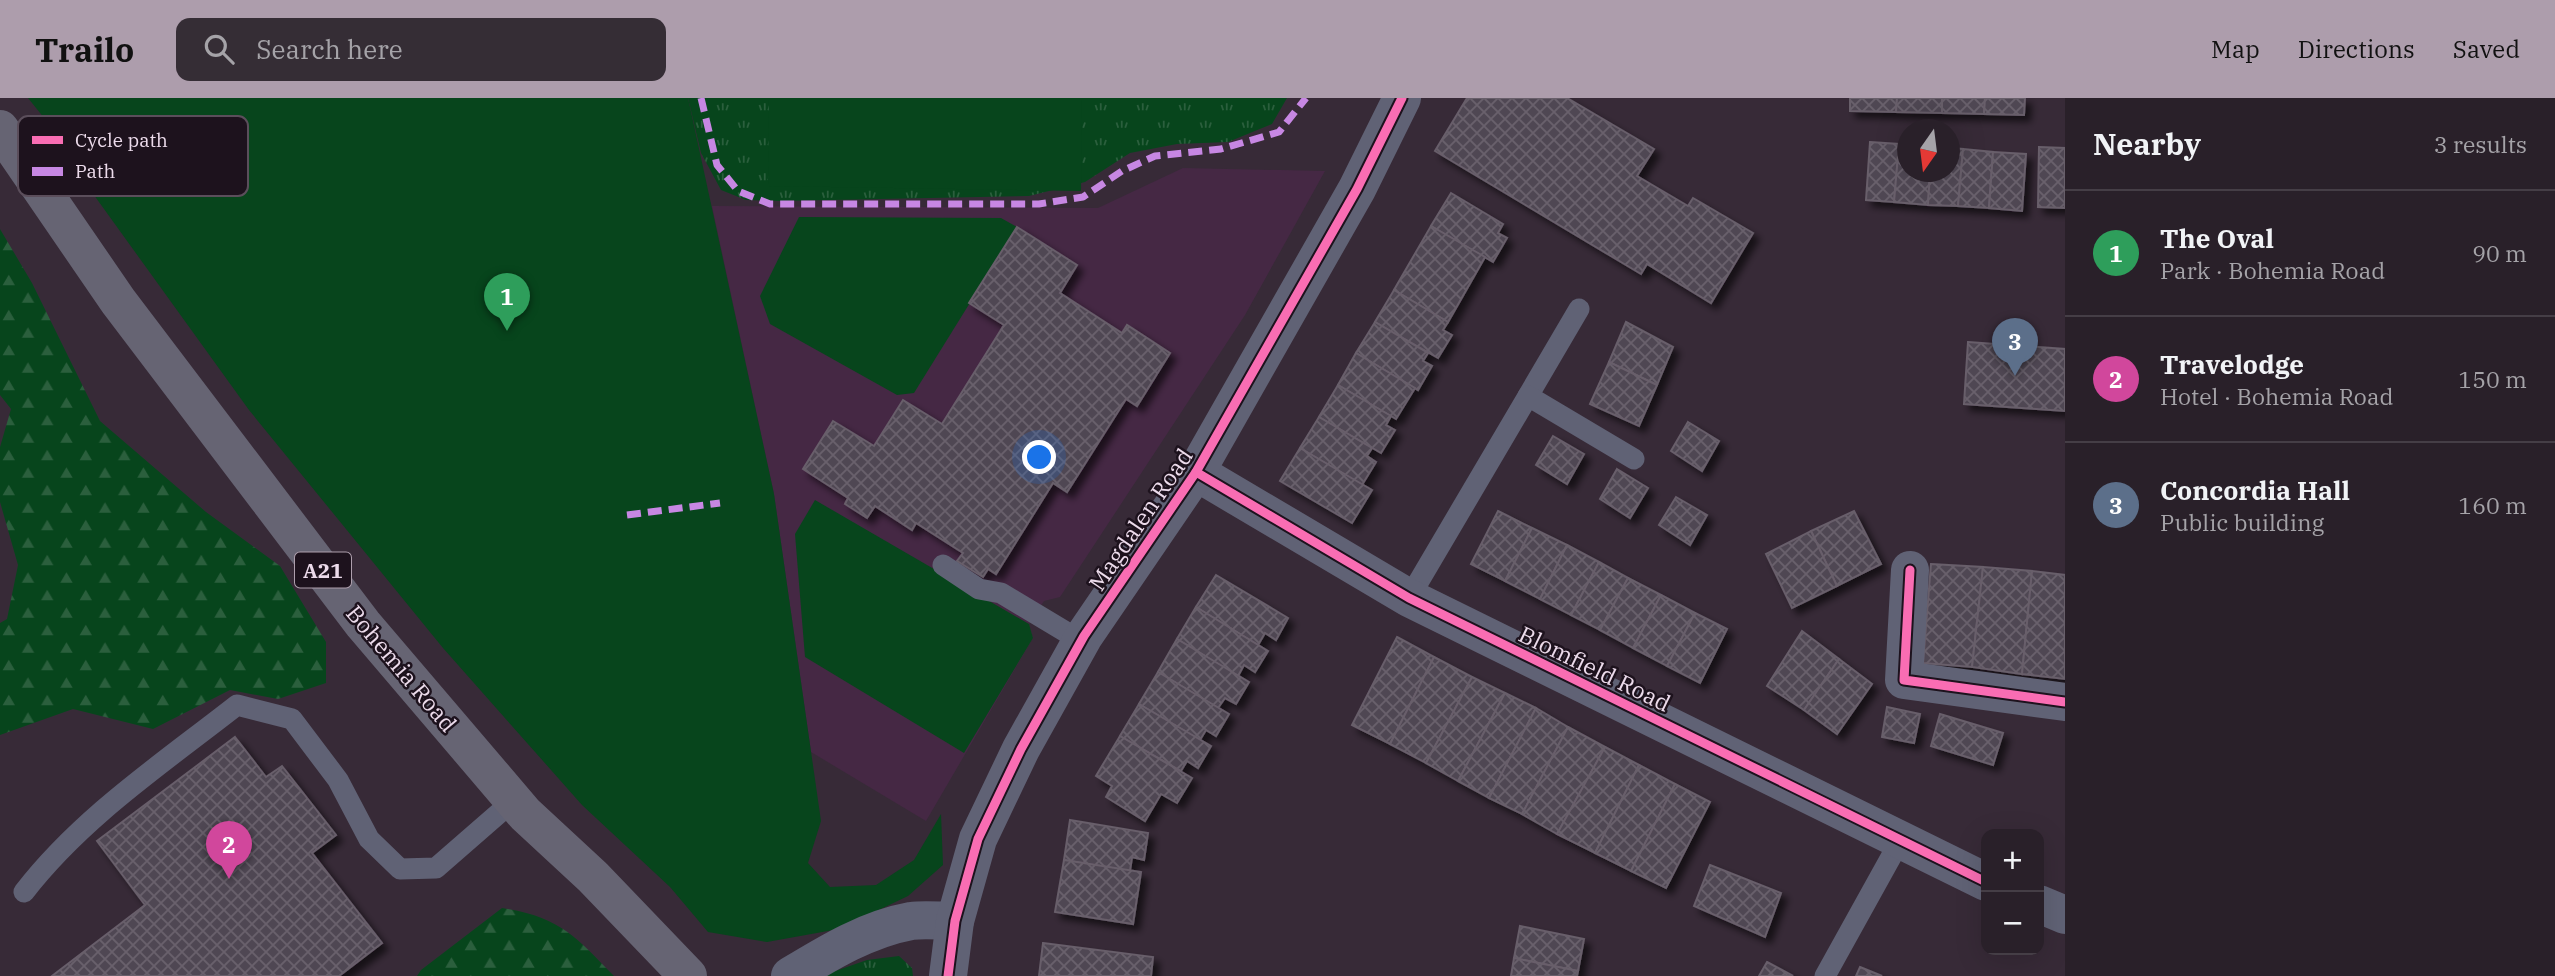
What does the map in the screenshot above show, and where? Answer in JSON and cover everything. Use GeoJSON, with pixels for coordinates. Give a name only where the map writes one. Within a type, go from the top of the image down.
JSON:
{"type":"FeatureCollection","features":[{"type":"Feature","properties":{"kind":"highway","name":"Bohemia Road"},"geometry":{"type":"LineString","coordinates":[[0,129],[18,155]]}},
{"type":"Feature","properties":{"kind":"highway","name":"Bohemia Road"},"geometry":{"type":"LineString","coordinates":[[46,196],[118,302],[355,613],[513,801],[593,877],[688,976]]}},
{"type":"Feature","properties":{"kind":"street","name":"Magdalen Road"},"geometry":{"type":"LineString","coordinates":[[948,976],[956,921],[978,839],[1021,749],[1082,641],[1196,472],[1357,189],[1402,98]]}},
{"type":"Feature","properties":{"kind":"street","name":"Blomfield Road"},"geometry":{"type":"LineString","coordinates":[[1196,472],[1409,598],[1981,879]]}},
{"type":"Feature","properties":{"kind":"street"},"geometry":{"type":"LineString","coordinates":[[1910,570],[1904,680],[2065,702]]}},
{"type":"Feature","properties":{"kind":"street"},"geometry":{"type":"LineString","coordinates":[[2044,906],[2065,915]]}},
{"type":"Feature","properties":{"kind":"street"},"geometry":{"type":"LineString","coordinates":[[790,976],[865,935],[912,921],[956,921]]}},
{"type":"Feature","properties":{"kind":"lane"},"geometry":{"type":"LineString","coordinates":[[1409,598],[1579,309]]}},
{"type":"Feature","properties":{"kind":"lane"},"geometry":{"type":"LineString","coordinates":[[1528,396],[1634,459]]}},
{"type":"Feature","properties":{"kind":"lane"},"geometry":{"type":"LineString","coordinates":[[943,565],[979,589],[1001,593],[1082,641]]}},
{"type":"Feature","properties":{"kind":"lane"},"geometry":{"type":"LineString","coordinates":[[24,891],[47,862],[117,799],[237,705],[292,719],[338,780],[369,839],[400,869],[436,867],[513,801]]}},
{"type":"Feature","properties":{"kind":"lane"},"geometry":{"type":"LineString","coordinates":[[1825,976],[1901,839]]}},
{"type":"Feature","properties":{"kind":"shaded area"},"geometry":{"type":"Polygon","coordinates":[[[1183,168],[1325,171],[1245,315],[1060,597],[1044,601],[1029,624],[1033,638],[926,821],[811,752],[774,494],[712,206],[1098,208],[1183,168]]]}},
{"type":"Feature","properties":{"kind":"green space"},"geometry":{"type":"Polygon","coordinates":[[[28,98],[688,98],[774,494],[821,821],[808,863],[830,887],[876,885],[914,860],[941,814],[943,865],[908,896],[839,929],[767,942],[708,932],[670,887],[582,805],[443,648],[249,410],[95,196],[248,196],[248,116],[42,116],[28,98]]]}},
{"type":"Feature","properties":{"kind":"green space"},"geometry":{"type":"Polygon","coordinates":[[[688,98],[1287,98],[1272,124],[1228,142],[1177,144],[1130,153],[1085,182],[1029,196],[780,201],[746,200],[721,190],[701,153],[688,98]]]}},
{"type":"Feature","properties":{"kind":"green space"},"geometry":{"type":"Polygon","coordinates":[[[769,98],[1082,98],[1081,191],[768,186],[769,98]]]}},
{"type":"Feature","properties":{"kind":"green space"},"geometry":{"type":"Polygon","coordinates":[[[799,217],[1001,218],[1017,227],[914,393],[897,395],[770,324],[760,296],[799,217]]]}},
{"type":"Feature","properties":{"kind":"green space"},"geometry":{"type":"Polygon","coordinates":[[[0,229],[32,283],[100,421],[206,512],[280,566],[326,642],[326,683],[278,699],[230,690],[153,729],[73,709],[0,735],[0,623],[7,619],[18,565],[0,502],[0,447],[11,409],[0,395],[0,229]]]}},
{"type":"Feature","properties":{"kind":"green space"},"geometry":{"type":"Polygon","coordinates":[[[815,500],[1029,624],[1033,638],[964,753],[805,657],[795,534],[815,500]]]}},
{"type":"Feature","properties":{"kind":"green space"},"geometry":{"type":"Polygon","coordinates":[[[502,908],[538,917],[565,930],[614,976],[417,976],[421,970],[502,908]]]}},
{"type":"Feature","properties":{"kind":"green space"},"geometry":{"type":"Polygon","coordinates":[[[899,956],[912,968],[913,976],[821,976],[867,960],[899,956]]]}},
{"type":"Feature","properties":{"kind":"building"},"geometry":{"type":"Polygon","coordinates":[[[1467,98],[1567,98],[1654,149],[1637,176],[1688,206],[1693,198],[1753,233],[1711,303],[1647,264],[1641,274],[1435,151],[1467,98]]]}},
{"type":"Feature","properties":{"kind":"building"},"geometry":{"type":"Polygon","coordinates":[[[1850,98],[1897,98],[1896,112],[1850,111],[1850,98]]]}},
{"type":"Feature","properties":{"kind":"building"},"geometry":{"type":"Polygon","coordinates":[[[1897,98],[1942,98],[1942,113],[1896,112],[1897,98]]]}},
{"type":"Feature","properties":{"kind":"building"},"geometry":{"type":"Polygon","coordinates":[[[1942,98],[1985,98],[1984,114],[1942,113],[1942,98]]]}},
{"type":"Feature","properties":{"kind":"building"},"geometry":{"type":"Polygon","coordinates":[[[1985,98],[2025,98],[2024,115],[1984,114],[1985,98]]]}},
{"type":"Feature","properties":{"kind":"building"},"geometry":{"type":"Polygon","coordinates":[[[1870,142],[1897,144],[1894,202],[1866,200],[1870,142]]]}},
{"type":"Feature","properties":{"kind":"building"},"geometry":{"type":"Polygon","coordinates":[[[2039,147],[2065,148],[2065,208],[2038,207],[2039,147]]]}},
{"type":"Feature","properties":{"kind":"building"},"geometry":{"type":"Polygon","coordinates":[[[1960,149],[1963,149],[1958,206],[1928,205],[1929,182],[1960,182],[1960,149]]]}},
{"type":"Feature","properties":{"kind":"building"},"geometry":{"type":"Polygon","coordinates":[[[1963,149],[1993,152],[1989,208],[1958,206],[1963,149]]]}},
{"type":"Feature","properties":{"kind":"building"},"geometry":{"type":"Polygon","coordinates":[[[1993,152],[2026,154],[2022,211],[1989,208],[1993,152]]]}},
{"type":"Feature","properties":{"kind":"building"},"geometry":{"type":"Polygon","coordinates":[[[1897,167],[1897,182],[1929,182],[1928,205],[1894,202],[1897,167]]]}},
{"type":"Feature","properties":{"kind":"building"},"geometry":{"type":"Polygon","coordinates":[[[1451,193],[1503,224],[1498,233],[1507,238],[1493,262],[1431,226],[1451,193]]]}},
{"type":"Feature","properties":{"kind":"building"},"geometry":{"type":"Polygon","coordinates":[[[1431,226],[1485,257],[1448,322],[1394,290],[1431,226]]]}},
{"type":"Feature","properties":{"kind":"building"},"geometry":{"type":"Polygon","coordinates":[[[1017,227],[1077,265],[1060,293],[1122,333],[1127,325],[1170,353],[1137,406],[1126,399],[1067,492],[1053,483],[996,574],[988,569],[983,577],[957,561],[963,553],[916,523],[912,530],[875,506],[867,518],[845,504],[848,498],[803,469],[833,421],[874,446],[903,400],[942,424],[1004,325],[969,303],[1017,227]]]}},
{"type":"Feature","properties":{"kind":"building"},"geometry":{"type":"Polygon","coordinates":[[[1394,290],[1448,322],[1443,330],[1452,335],[1438,358],[1375,322],[1394,290]]]}},
{"type":"Feature","properties":{"kind":"building"},"geometry":{"type":"Polygon","coordinates":[[[1375,322],[1428,353],[1423,361],[1432,366],[1418,390],[1356,353],[1375,322]]]}},
{"type":"Feature","properties":{"kind":"building"},"geometry":{"type":"Polygon","coordinates":[[[1626,322],[1673,347],[1657,385],[1609,362],[1626,322]]]}},
{"type":"Feature","properties":{"kind":"building"},"geometry":{"type":"Polygon","coordinates":[[[1968,342],[2065,349],[2065,411],[1964,404],[1968,342]]]}},
{"type":"Feature","properties":{"kind":"building"},"geometry":{"type":"Polygon","coordinates":[[[1356,353],[1415,388],[1396,419],[1338,385],[1356,353]]]}},
{"type":"Feature","properties":{"kind":"building"},"geometry":{"type":"Polygon","coordinates":[[[1609,362],[1657,385],[1639,426],[1590,404],[1609,362]]]}},
{"type":"Feature","properties":{"kind":"building"},"geometry":{"type":"Polygon","coordinates":[[[1338,385],[1391,416],[1386,425],[1395,430],[1381,453],[1319,417],[1338,385]]]}},
{"type":"Feature","properties":{"kind":"building"},"geometry":{"type":"Polygon","coordinates":[[[1319,417],[1372,448],[1367,456],[1376,462],[1362,485],[1300,448],[1319,417]]]}},
{"type":"Feature","properties":{"kind":"building"},"geometry":{"type":"Polygon","coordinates":[[[1688,422],[1719,441],[1702,471],[1671,451],[1688,422]]]}},
{"type":"Feature","properties":{"kind":"building"},"geometry":{"type":"Polygon","coordinates":[[[1553,436],[1584,454],[1567,484],[1536,465],[1553,436]]]}},
{"type":"Feature","properties":{"kind":"building"},"geometry":{"type":"Polygon","coordinates":[[[1300,448],[1372,490],[1352,523],[1280,481],[1300,448]]]}},
{"type":"Feature","properties":{"kind":"building"},"geometry":{"type":"Polygon","coordinates":[[[1617,469],[1648,488],[1630,518],[1600,499],[1617,469]]]}},
{"type":"Feature","properties":{"kind":"building"},"geometry":{"type":"Polygon","coordinates":[[[1676,497],[1707,515],[1690,545],[1659,525],[1676,497]]]}},
{"type":"Feature","properties":{"kind":"building"},"geometry":{"type":"Polygon","coordinates":[[[1498,511],[1532,528],[1505,581],[1471,564],[1498,511]]]}},
{"type":"Feature","properties":{"kind":"building"},"geometry":{"type":"Polygon","coordinates":[[[1854,511],[1881,564],[1837,586],[1811,531],[1854,511]]]}},
{"type":"Feature","properties":{"kind":"building"},"geometry":{"type":"Polygon","coordinates":[[[1532,528],[1567,545],[1540,599],[1505,581],[1532,528]]]}},
{"type":"Feature","properties":{"kind":"building"},"geometry":{"type":"Polygon","coordinates":[[[1811,531],[1837,586],[1792,608],[1766,554],[1811,531]]]}},
{"type":"Feature","properties":{"kind":"building"},"geometry":{"type":"Polygon","coordinates":[[[1567,545],[1599,562],[1571,615],[1540,599],[1567,545]]]}},
{"type":"Feature","properties":{"kind":"building"},"geometry":{"type":"Polygon","coordinates":[[[1599,562],[1628,578],[1600,630],[1571,615],[1599,562]]]}},
{"type":"Feature","properties":{"kind":"building"},"geometry":{"type":"Polygon","coordinates":[[[1931,564],[1983,567],[1972,667],[1923,663],[1931,564]]]}},
{"type":"Feature","properties":{"kind":"building"},"geometry":{"type":"Polygon","coordinates":[[[1983,567],[2032,571],[2022,674],[1972,667],[1983,567]]]}},
{"type":"Feature","properties":{"kind":"building"},"geometry":{"type":"Polygon","coordinates":[[[2032,571],[2065,575],[2065,679],[2022,674],[2032,571]]]}},
{"type":"Feature","properties":{"kind":"building"},"geometry":{"type":"Polygon","coordinates":[[[1216,575],[1288,618],[1276,640],[1265,633],[1258,645],[1196,607],[1216,575]]]}},
{"type":"Feature","properties":{"kind":"building"},"geometry":{"type":"Polygon","coordinates":[[[1628,578],[1661,595],[1633,648],[1600,630],[1628,578]]]}},
{"type":"Feature","properties":{"kind":"building"},"geometry":{"type":"Polygon","coordinates":[[[1661,595],[1695,613],[1667,666],[1633,648],[1661,595]]]}},
{"type":"Feature","properties":{"kind":"building"},"geometry":{"type":"Polygon","coordinates":[[[1196,607],[1268,651],[1255,672],[1244,665],[1238,676],[1177,639],[1196,607]]]}},
{"type":"Feature","properties":{"kind":"building"},"geometry":{"type":"Polygon","coordinates":[[[1695,613],[1727,629],[1700,683],[1667,666],[1695,613]]]}},
{"type":"Feature","properties":{"kind":"building"},"geometry":{"type":"Polygon","coordinates":[[[1802,631],[1839,659],[1804,710],[1767,686],[1802,631]]]}},
{"type":"Feature","properties":{"kind":"building"},"geometry":{"type":"Polygon","coordinates":[[[1397,637],[1434,657],[1390,744],[1352,725],[1397,637]]]}},
{"type":"Feature","properties":{"kind":"building"},"geometry":{"type":"Polygon","coordinates":[[[1177,639],[1249,682],[1236,704],[1225,698],[1218,708],[1158,672],[1177,639]]]}},
{"type":"Feature","properties":{"kind":"building"},"geometry":{"type":"Polygon","coordinates":[[[1434,657],[1472,677],[1426,763],[1390,744],[1434,657]]]}},
{"type":"Feature","properties":{"kind":"building"},"geometry":{"type":"Polygon","coordinates":[[[1839,659],[1872,684],[1837,734],[1804,710],[1839,659]]]}},
{"type":"Feature","properties":{"kind":"building"},"geometry":{"type":"Polygon","coordinates":[[[1158,672],[1229,714],[1216,736],[1206,730],[1200,740],[1139,704],[1158,672]]]}},
{"type":"Feature","properties":{"kind":"building"},"geometry":{"type":"Polygon","coordinates":[[[1472,677],[1505,693],[1458,781],[1426,763],[1472,677]]]}},
{"type":"Feature","properties":{"kind":"building"},"geometry":{"type":"Polygon","coordinates":[[[1505,693],[1536,708],[1489,798],[1458,781],[1505,693]]]}},
{"type":"Feature","properties":{"kind":"building"},"geometry":{"type":"Polygon","coordinates":[[[1139,704],[1211,746],[1198,768],[1187,761],[1181,771],[1120,736],[1139,704]]]}},
{"type":"Feature","properties":{"kind":"building"},"geometry":{"type":"Polygon","coordinates":[[[1887,707],[1920,714],[1914,743],[1882,737],[1887,707]]]}},
{"type":"Feature","properties":{"kind":"building"},"geometry":{"type":"Polygon","coordinates":[[[1536,708],[1568,727],[1522,814],[1489,798],[1536,708]]]}},
{"type":"Feature","properties":{"kind":"building"},"geometry":{"type":"Polygon","coordinates":[[[1940,714],[2003,733],[1993,765],[1931,746],[1940,714]]]}},
{"type":"Feature","properties":{"kind":"building"},"geometry":{"type":"Polygon","coordinates":[[[1568,727],[1605,747],[1557,834],[1522,814],[1568,727]]]}},
{"type":"Feature","properties":{"kind":"building"},"geometry":{"type":"Polygon","coordinates":[[[1120,736],[1192,778],[1177,803],[1161,794],[1145,821],[1106,797],[1112,786],[1096,776],[1120,736]]]}},
{"type":"Feature","properties":{"kind":"building"},"geometry":{"type":"Polygon","coordinates":[[[235,737],[266,777],[282,766],[336,835],[312,853],[382,943],[339,976],[52,976],[145,905],[97,841],[235,737]]]}},
{"type":"Feature","properties":{"kind":"building"},"geometry":{"type":"Polygon","coordinates":[[[1605,747],[1639,765],[1595,853],[1557,834],[1605,747]]]}},
{"type":"Feature","properties":{"kind":"building"},"geometry":{"type":"Polygon","coordinates":[[[1639,765],[1675,784],[1631,871],[1595,853],[1639,765]]]}},
{"type":"Feature","properties":{"kind":"building"},"geometry":{"type":"Polygon","coordinates":[[[1675,784],[1710,802],[1666,888],[1631,871],[1675,784]]]}},
{"type":"Feature","properties":{"kind":"building"},"geometry":{"type":"Polygon","coordinates":[[[1070,820],[1148,833],[1144,860],[1132,857],[1130,871],[1064,860],[1070,820]]]}},
{"type":"Feature","properties":{"kind":"building"},"geometry":{"type":"Polygon","coordinates":[[[1064,860],[1141,872],[1133,924],[1055,912],[1064,860]]]}},
{"type":"Feature","properties":{"kind":"building"},"geometry":{"type":"Polygon","coordinates":[[[1710,865],[1781,893],[1765,937],[1694,906],[1710,865]]]}},
{"type":"Feature","properties":{"kind":"building"},"geometry":{"type":"Polygon","coordinates":[[[1520,926],[1584,939],[1578,971],[1514,958],[1520,926]]]}},
{"type":"Feature","properties":{"kind":"building"},"geometry":{"type":"Polygon","coordinates":[[[1043,943],[1153,957],[1151,976],[1039,976],[1043,943]]]}},
{"type":"Feature","properties":{"kind":"building"},"geometry":{"type":"Polygon","coordinates":[[[1514,958],[1578,971],[1577,976],[1511,976],[1514,958]]]}},
{"type":"Feature","properties":{"kind":"building"},"geometry":{"type":"Polygon","coordinates":[[[1767,962],[1793,976],[1759,976],[1767,962]]]}},
{"type":"Feature","properties":{"kind":"building"},"geometry":{"type":"Polygon","coordinates":[[[1860,967],[1882,976],[1856,976],[1860,967]]]}},
{"type":"Feature","properties":{"kind":"marked path"},"geometry":{"type":"LineString","coordinates":[[701,98],[717,165],[738,191],[770,204],[1039,204],[1083,197],[1122,171],[1155,156],[1221,149],[1279,132],[1306,98]]}},
{"type":"Feature","properties":{"kind":"marked path"},"geometry":{"type":"LineString","coordinates":[[627,515],[720,503]]}},
{"type":"Feature","properties":{"kind":"cycle path"},"geometry":{"type":"LineString","coordinates":[[948,976],[955,921],[978,839],[1021,749],[1084,636],[1196,472],[1357,189],[1402,98]]}},
{"type":"Feature","properties":{"kind":"cycle path"},"geometry":{"type":"LineString","coordinates":[[1196,472],[1409,598],[1981,880]]}},
{"type":"Feature","properties":{"kind":"cycle path"},"geometry":{"type":"LineString","coordinates":[[1910,570],[1904,680],[2065,702]]}},
{"type":"Feature","properties":{"kind":"place","name":"The Oval"},"geometry":{"type":"Point","coordinates":[507,331]}},
{"type":"Feature","properties":{"kind":"place","name":"Concordia Hall"},"geometry":{"type":"Point","coordinates":[2015,376]}},
{"type":"Feature","properties":{"kind":"place","name":"Travelodge"},"geometry":{"type":"Point","coordinates":[229,879]}}]}
